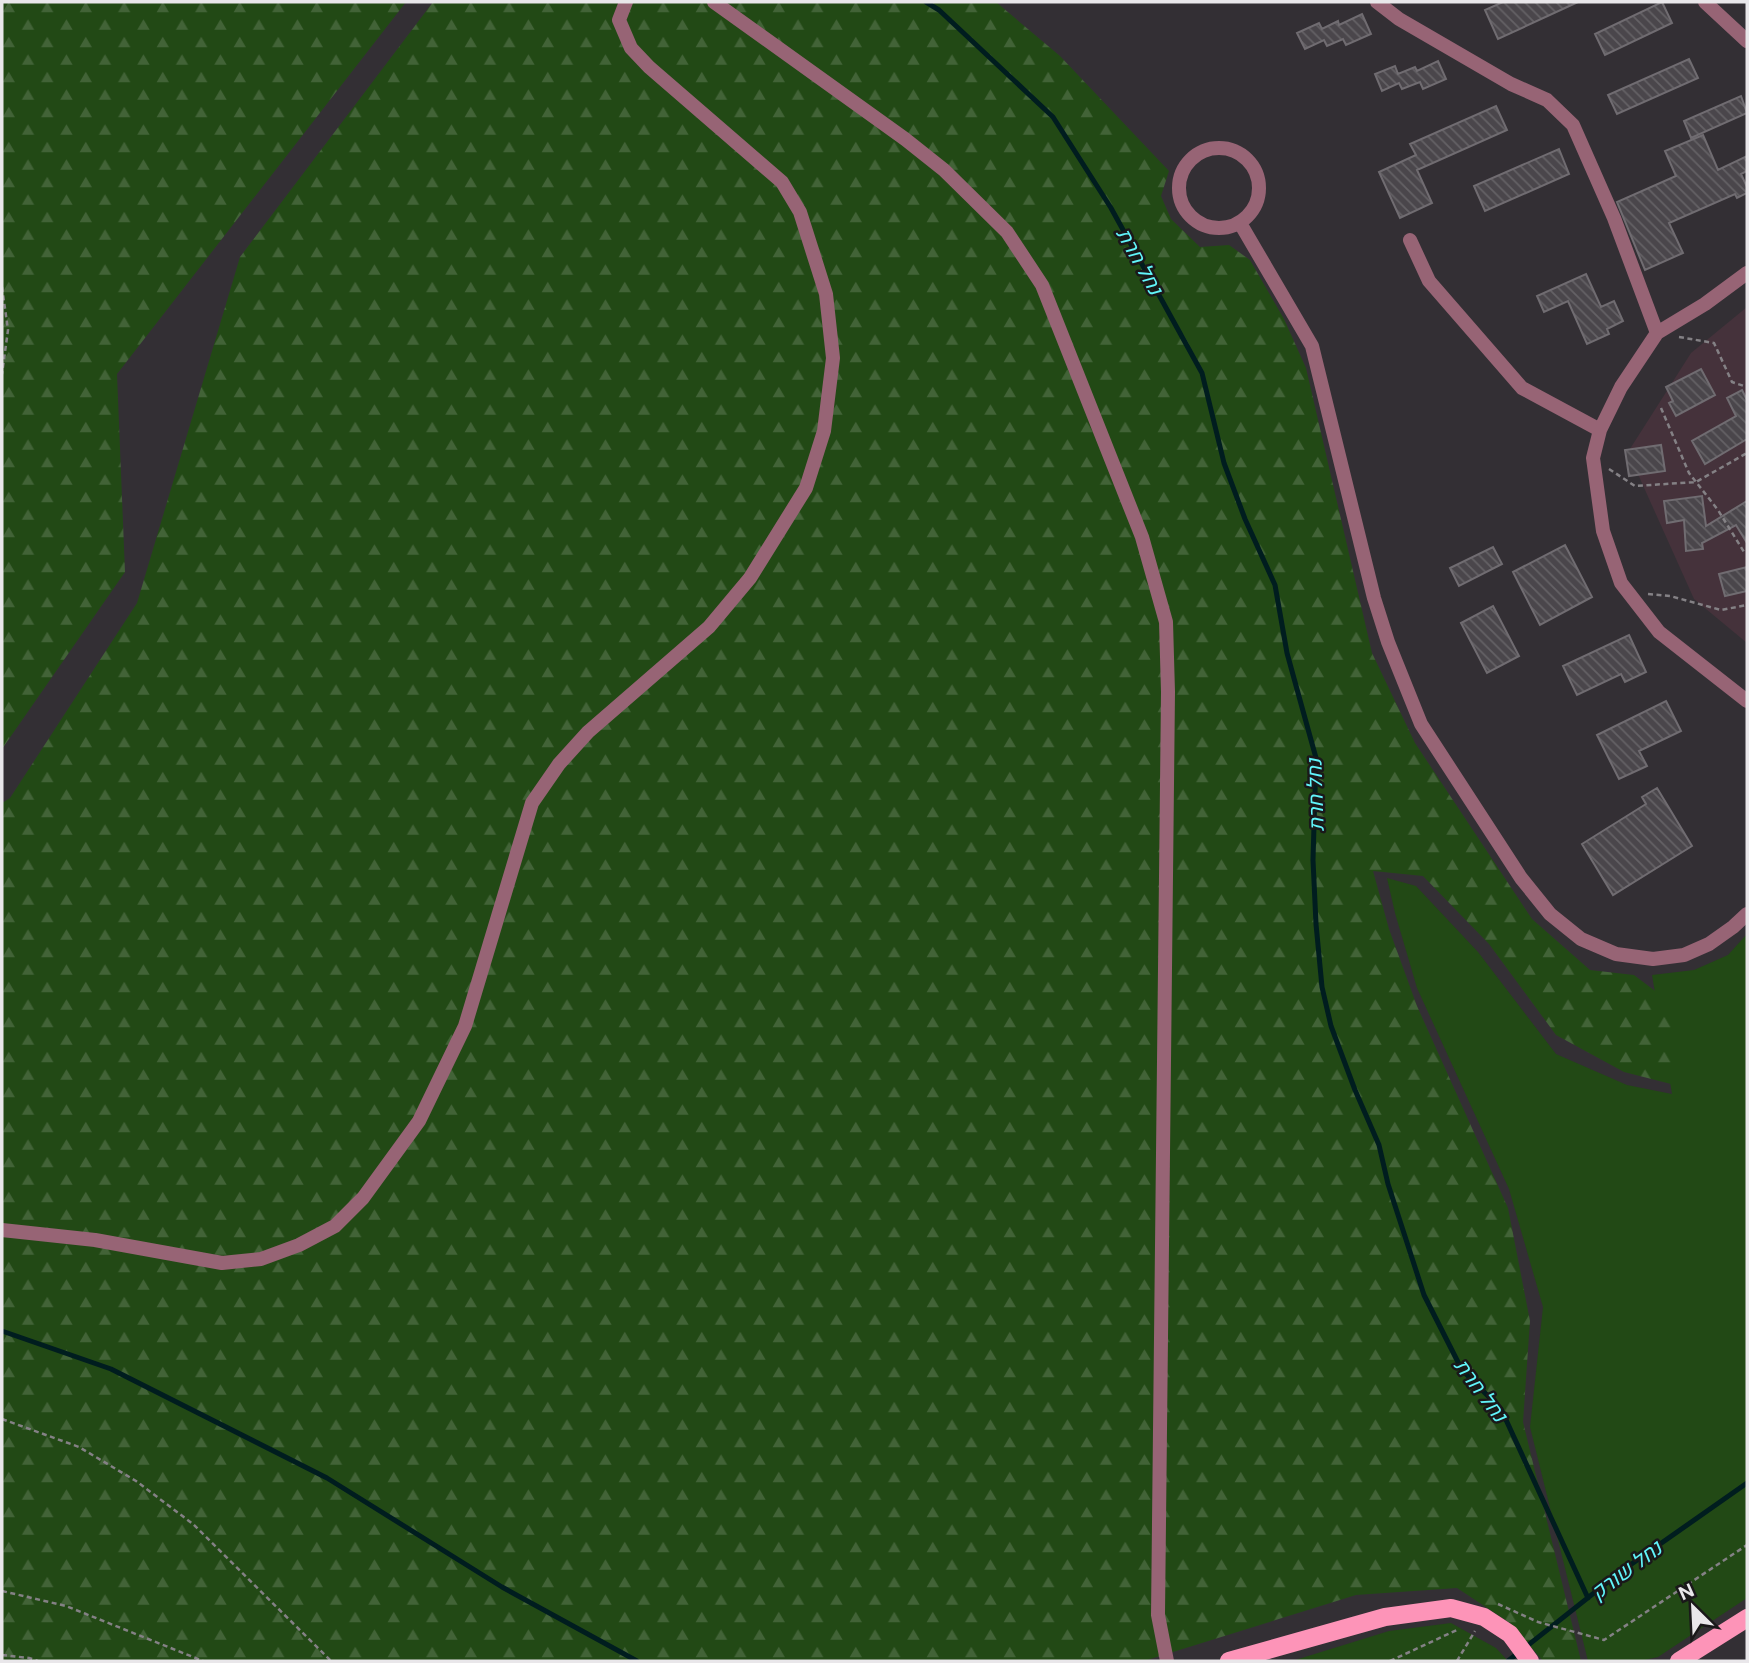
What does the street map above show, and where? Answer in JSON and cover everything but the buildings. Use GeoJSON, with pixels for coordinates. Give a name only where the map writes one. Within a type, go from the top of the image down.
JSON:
{"type":"FeatureCollection","features":[{"type":"Feature","properties":{"kind":"main road"},"geometry":{"type":"LineString","coordinates":[[1229,1661],[1385,1617],[1451,1608],[1484,1617],[1510,1634],[1530,1661]]}},
{"type":"Feature","properties":{"kind":"main road"},"geometry":{"type":"LineString","coordinates":[[1679,1661],[1747,1618]]}},
{"type":"Feature","properties":{"kind":"street"},"geometry":{"type":"LineString","coordinates":[[2,1230],[95,1240],[222,1263],[261,1259],[299,1245],[335,1226],[363,1198],[419,1121],[465,1026],[532,803],[559,764],[589,732],[709,627],[750,578],[806,488],[824,431],[833,358],[826,294],[800,212],[782,183],[649,67],[631,48],[619,20],[626,2]]}},
{"type":"Feature","properties":{"kind":"street"},"geometry":{"type":"LineString","coordinates":[[715,2],[915,146],[944,170],[1007,232],[1042,285],[1059,326],[1142,537],[1167,622],[1158,1615],[1167,1661]]}},
{"type":"Feature","properties":{"kind":"street"},"geometry":{"type":"LineString","coordinates":[[1377,2],[1399,19],[1511,84],[1547,100],[1573,125],[1609,206],[1657,333]]}},
{"type":"Feature","properties":{"kind":"street"},"geometry":{"type":"LineString","coordinates":[[1705,2],[1747,41]]}},
{"type":"Feature","properties":{"kind":"street"},"geometry":{"type":"LineString","coordinates":[[1227,148],[1240,153],[1251,162],[1258,175],[1258,202],[1251,214],[1240,223],[1228,228],[1200,224],[1189,215],[1181,201],[1179,187],[1182,173],[1189,161],[1200,152],[1227,148]]}},
{"type":"Feature","properties":{"kind":"street"},"geometry":{"type":"LineString","coordinates":[[1240,223],[1312,346],[1374,598],[1388,642],[1421,724],[1521,878],[1550,914],[1581,939],[1616,954],[1653,959],[1684,955],[1709,944],[1747,914]]}},
{"type":"Feature","properties":{"kind":"street"},"geometry":{"type":"LineString","coordinates":[[1410,240],[1429,281],[1522,388],[1600,430]]}},
{"type":"Feature","properties":{"kind":"street"},"geometry":{"type":"LineString","coordinates":[[1747,273],[1705,304],[1657,333],[1621,387],[1600,430],[1593,458],[1603,531],[1621,583],[1659,632],[1747,701]]}},
{"type":"Feature","properties":{"kind":"path"},"geometry":{"type":"LineString","coordinates":[[2,286],[8,330],[2,374]]}},
{"type":"Feature","properties":{"kind":"path"},"geometry":{"type":"LineString","coordinates":[[1657,333],[1714,344],[1732,382],[1747,387]]}},
{"type":"Feature","properties":{"kind":"path"},"geometry":{"type":"LineString","coordinates":[[1661,408],[1689,473],[1718,510],[1744,552],[1747,552]]}},
{"type":"Feature","properties":{"kind":"path"},"geometry":{"type":"LineString","coordinates":[[1593,458],[1635,486],[1696,482],[1747,453]]}},
{"type":"Feature","properties":{"kind":"path"},"geometry":{"type":"LineString","coordinates":[[1670,596],[1721,610],[1747,605]]}},
{"type":"Feature","properties":{"kind":"path"},"geometry":{"type":"LineString","coordinates":[[2,1419],[79,1447],[136,1481],[193,1524],[331,1661]]}},
{"type":"Feature","properties":{"kind":"path"},"geometry":{"type":"LineString","coordinates":[[1496,1603],[1538,1622],[1604,1640],[1747,1545]]}},
{"type":"Feature","properties":{"kind":"path"},"geometry":{"type":"LineString","coordinates":[[2,1591],[66,1606],[203,1661]]}},
{"type":"Feature","properties":{"kind":"path"},"geometry":{"type":"LineString","coordinates":[[1390,1661],[1484,1617]]}},
{"type":"Feature","properties":{"kind":"path"},"geometry":{"type":"LineString","coordinates":[[1457,1661],[1484,1617]]}},
{"type":"Feature","properties":{"kind":"path"},"geometry":{"type":"LineString","coordinates":[[2,1655],[38,1661]]}},
{"type":"Feature","properties":{"kind":"shaded area"},"geometry":{"type":"Polygon","coordinates":[[[1747,307],[1747,643],[1694,599],[1628,452],[1691,353],[1747,307]]]}},
{"type":"Feature","properties":{"kind":"green space"},"geometry":{"type":"Polygon","coordinates":[[[2,2],[406,2],[117,374],[125,572],[2,749],[2,2]]]}},
{"type":"Feature","properties":{"kind":"green space"},"geometry":{"type":"Polygon","coordinates":[[[433,2],[996,2],[1060,56],[1169,171],[1161,196],[1171,219],[1200,247],[1229,245],[1250,260],[1284,319],[1306,368],[1372,653],[1415,743],[1532,919],[1590,970],[1634,975],[1675,1006],[1671,1084],[1624,1072],[1556,1035],[1489,944],[1423,876],[1373,871],[1389,929],[1417,1006],[1508,1208],[1530,1321],[1523,1422],[1581,1661],[1543,1661],[1510,1623],[1457,1588],[1356,1595],[1144,1661],[2,1661],[2,803],[10,798],[137,603],[240,257],[433,2]]]}},
{"type":"Feature","properties":{"kind":"green space"},"geometry":{"type":"Polygon","coordinates":[[[1387,878],[1416,886],[1478,952],[1556,1054],[1627,1085],[1672,1094],[1652,975],[1694,970],[1728,955],[1747,934],[1747,1598],[1658,1657],[1640,1661],[1588,1661],[1530,1427],[1543,1307],[1509,1189],[1417,988],[1387,878]]]}},
{"type":"Feature","properties":{"kind":"green space"},"geometry":{"type":"Polygon","coordinates":[[[1451,1623],[1496,1648],[1508,1661],[1292,1661],[1389,1631],[1451,1623]]]}},
{"type":"Feature","properties":{"kind":"waterway","name":"נחל חרת"},"geometry":{"type":"LineString","coordinates":[[926,2],[939,10],[1053,117],[1111,208],[1202,373],[1224,463],[1245,519],[1275,585],[1287,653],[1316,758],[1313,860],[1316,924],[1322,987],[1331,1026],[1379,1145],[1388,1184],[1424,1295],[1462,1370],[1501,1409],[1588,1598]]}},
{"type":"Feature","properties":{"kind":"waterway"},"geometry":{"type":"LineString","coordinates":[[2,1331],[111,1369],[327,1478],[502,1587],[637,1661]]}},
{"type":"Feature","properties":{"kind":"waterway","name":"נחל שורק"},"geometry":{"type":"LineString","coordinates":[[1508,1661],[1623,1570],[1747,1483]]}}]}
